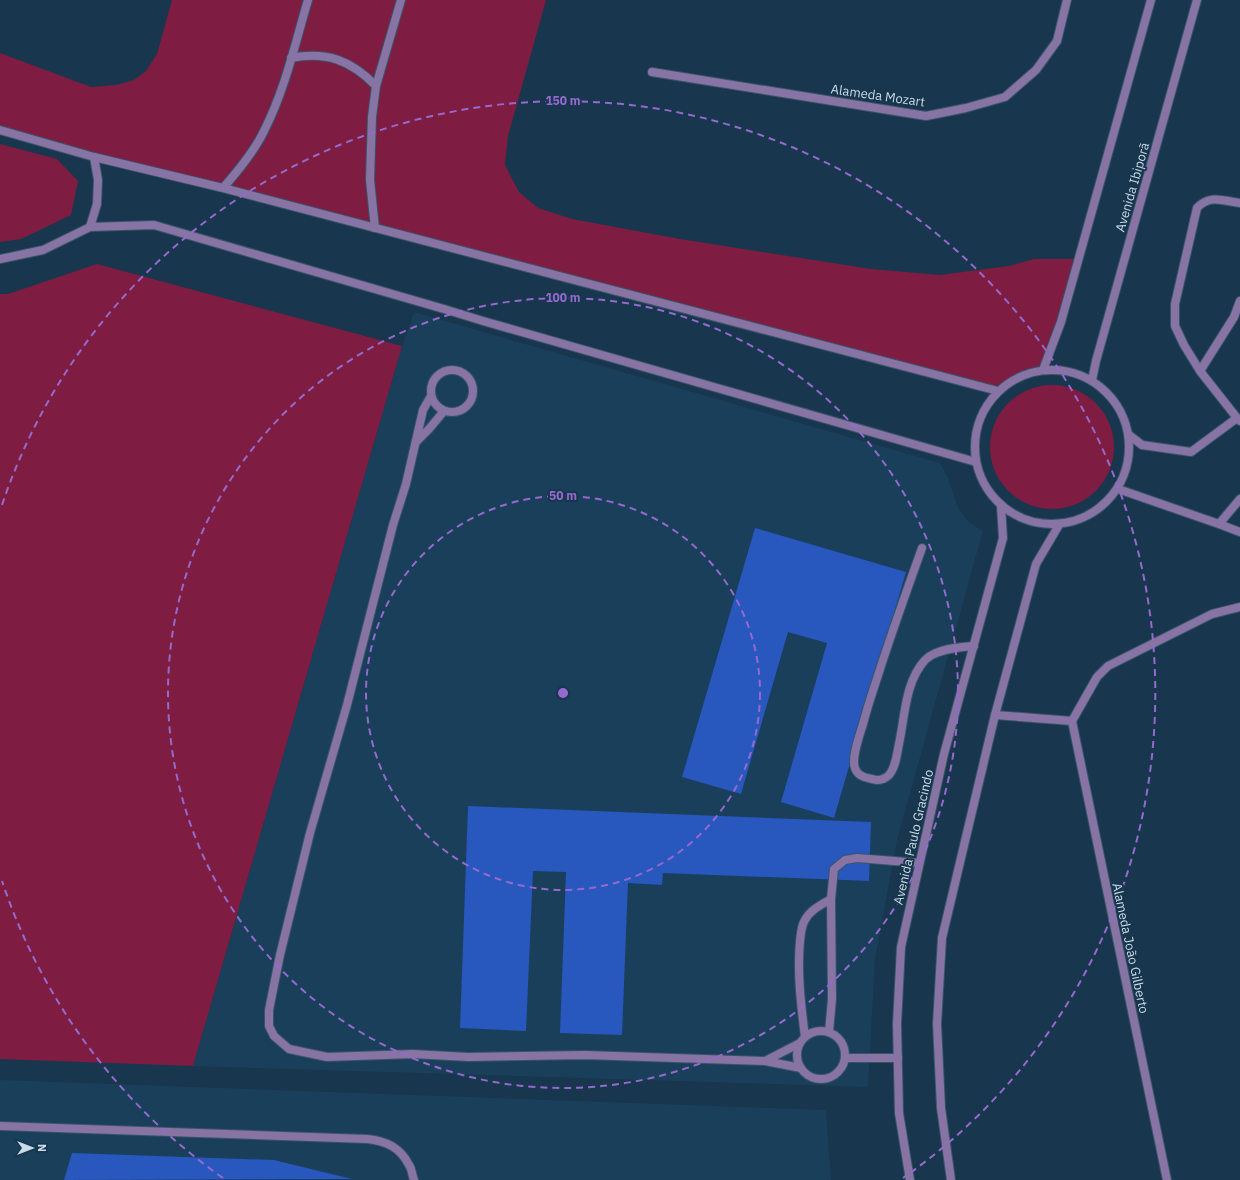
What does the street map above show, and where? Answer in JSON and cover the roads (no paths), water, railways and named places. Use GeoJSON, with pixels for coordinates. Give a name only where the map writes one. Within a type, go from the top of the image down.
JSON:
{"type":"FeatureCollection","features":[{"type":"Feature","properties":{"kind":"street"},"geometry":{"type":"LineString","coordinates":[[223,188],[250,155],[264,133],[284,84],[308,0]]}},
{"type":"Feature","properties":{"kind":"street"},"geometry":{"type":"LineString","coordinates":[[375,228],[370,180],[372,117],[376,86],[401,0]]}},
{"type":"Feature","properties":{"kind":"street","name":"Alameda Mozart"},"geometry":{"type":"LineString","coordinates":[[652,72],[926,116],[966,108],[1005,97],[1036,70],[1057,41],[1067,0]]}},
{"type":"Feature","properties":{"kind":"street"},"geometry":{"type":"LineString","coordinates":[[1043,370],[1061,322],[1151,0]]}},
{"type":"Feature","properties":{"kind":"street","name":"Avenida Ibiporã"},"geometry":{"type":"LineString","coordinates":[[1092,380],[1098,353],[1197,0]]}},
{"type":"Feature","properties":{"kind":"street"},"geometry":{"type":"LineString","coordinates":[[291,58],[304,55],[318,55],[332,58],[357,69],[376,86]]}},
{"type":"Feature","properties":{"kind":"street"},"geometry":{"type":"LineString","coordinates":[[0,130],[94,157],[223,188],[998,391]]}},
{"type":"Feature","properties":{"kind":"street"},"geometry":{"type":"LineString","coordinates":[[90,228],[97,204],[98,180],[94,157]]}},
{"type":"Feature","properties":{"kind":"street"},"geometry":{"type":"LineString","coordinates":[[1129,435],[1142,445],[1191,452],[1239,418],[1200,371],[1184,345],[1175,326],[1175,304],[1197,208],[1203,202],[1213,199],[1240,203]]}},
{"type":"Feature","properties":{"kind":"street"},"geometry":{"type":"LineString","coordinates":[[0,259],[42,250],[90,228],[154,225],[491,324],[976,462]]}},
{"type":"Feature","properties":{"kind":"street"},"geometry":{"type":"LineString","coordinates":[[1200,371],[1234,317],[1240,301]]}},
{"type":"Feature","properties":{"kind":"street"},"geometry":{"type":"LineString","coordinates":[[431,396],[434,402],[444,411],[457,412],[468,405],[472,399],[473,393],[471,381],[468,376],[454,369],[441,373],[432,383],[431,396],[423,410],[406,484],[393,525],[347,705],[310,833],[280,955],[269,1010],[269,1026],[274,1036],[289,1049],[327,1056],[413,1054],[468,1056],[585,1055],[765,1061],[801,1068]]}},
{"type":"Feature","properties":{"kind":"street"},"geometry":{"type":"LineString","coordinates":[[1043,370],[1068,371],[1092,380],[1109,394],[1122,413],[1129,435],[1130,453],[1126,472],[1118,489],[1102,507],[1082,520],[1059,525],[1038,524],[1018,517],[1001,506],[985,486],[976,462],[976,436],[983,412],[998,391],[1019,377],[1043,370]]}},
{"type":"Feature","properties":{"kind":"street"},"geometry":{"type":"LineString","coordinates":[[416,442],[430,429],[444,411]]}},
{"type":"Feature","properties":{"kind":"street"},"geometry":{"type":"LineString","coordinates":[[1118,489],[1240,532]]}},
{"type":"Feature","properties":{"kind":"street"},"geometry":{"type":"LineString","coordinates":[[1219,524],[1240,499]]}},
{"type":"Feature","properties":{"kind":"street","name":"Avenida Paulo Gracindo"},"geometry":{"type":"LineString","coordinates":[[908,1179],[899,1114],[897,1024],[901,947],[944,754],[1003,538],[1001,506]]}},
{"type":"Feature","properties":{"kind":"street"},"geometry":{"type":"LineString","coordinates":[[951,1180],[940,1108],[937,1024],[942,938],[995,715],[1036,564],[1059,525]]}},
{"type":"Feature","properties":{"kind":"street"},"geometry":{"type":"LineString","coordinates":[[922,548],[902,602],[864,717],[855,754],[854,764],[858,773],[869,779],[879,780],[888,775],[893,767],[903,727],[909,690],[916,673],[926,660],[937,653],[953,648],[974,646]]}},
{"type":"Feature","properties":{"kind":"street"},"geometry":{"type":"LineString","coordinates":[[995,715],[1072,721],[1097,677],[1108,666],[1212,614],[1240,607]]}},
{"type":"Feature","properties":{"kind":"street","name":"Alameda João Gilberto"},"geometry":{"type":"LineString","coordinates":[[1072,721],[1167,1180]]}},
{"type":"Feature","properties":{"kind":"street"},"geometry":{"type":"LineString","coordinates":[[829,1032],[832,999],[831,899],[834,869],[845,860],[858,858],[872,858],[919,864]]}},
{"type":"Feature","properties":{"kind":"street"},"geometry":{"type":"LineString","coordinates":[[765,1061],[802,1040],[816,1031],[829,1032],[836,1035],[842,1042],[845,1049],[843,1066],[837,1073],[830,1077],[822,1079],[814,1078],[806,1074],[801,1068],[797,1052],[802,1040],[798,955],[804,920],[811,911],[831,899]]}},
{"type":"Feature","properties":{"kind":"street"},"geometry":{"type":"LineString","coordinates":[[845,1058],[898,1058]]}},
{"type":"Feature","properties":{"kind":"street"},"geometry":{"type":"LineString","coordinates":[[0,1126],[380,1140],[393,1146],[403,1155],[410,1166],[414,1180]]}}]}
